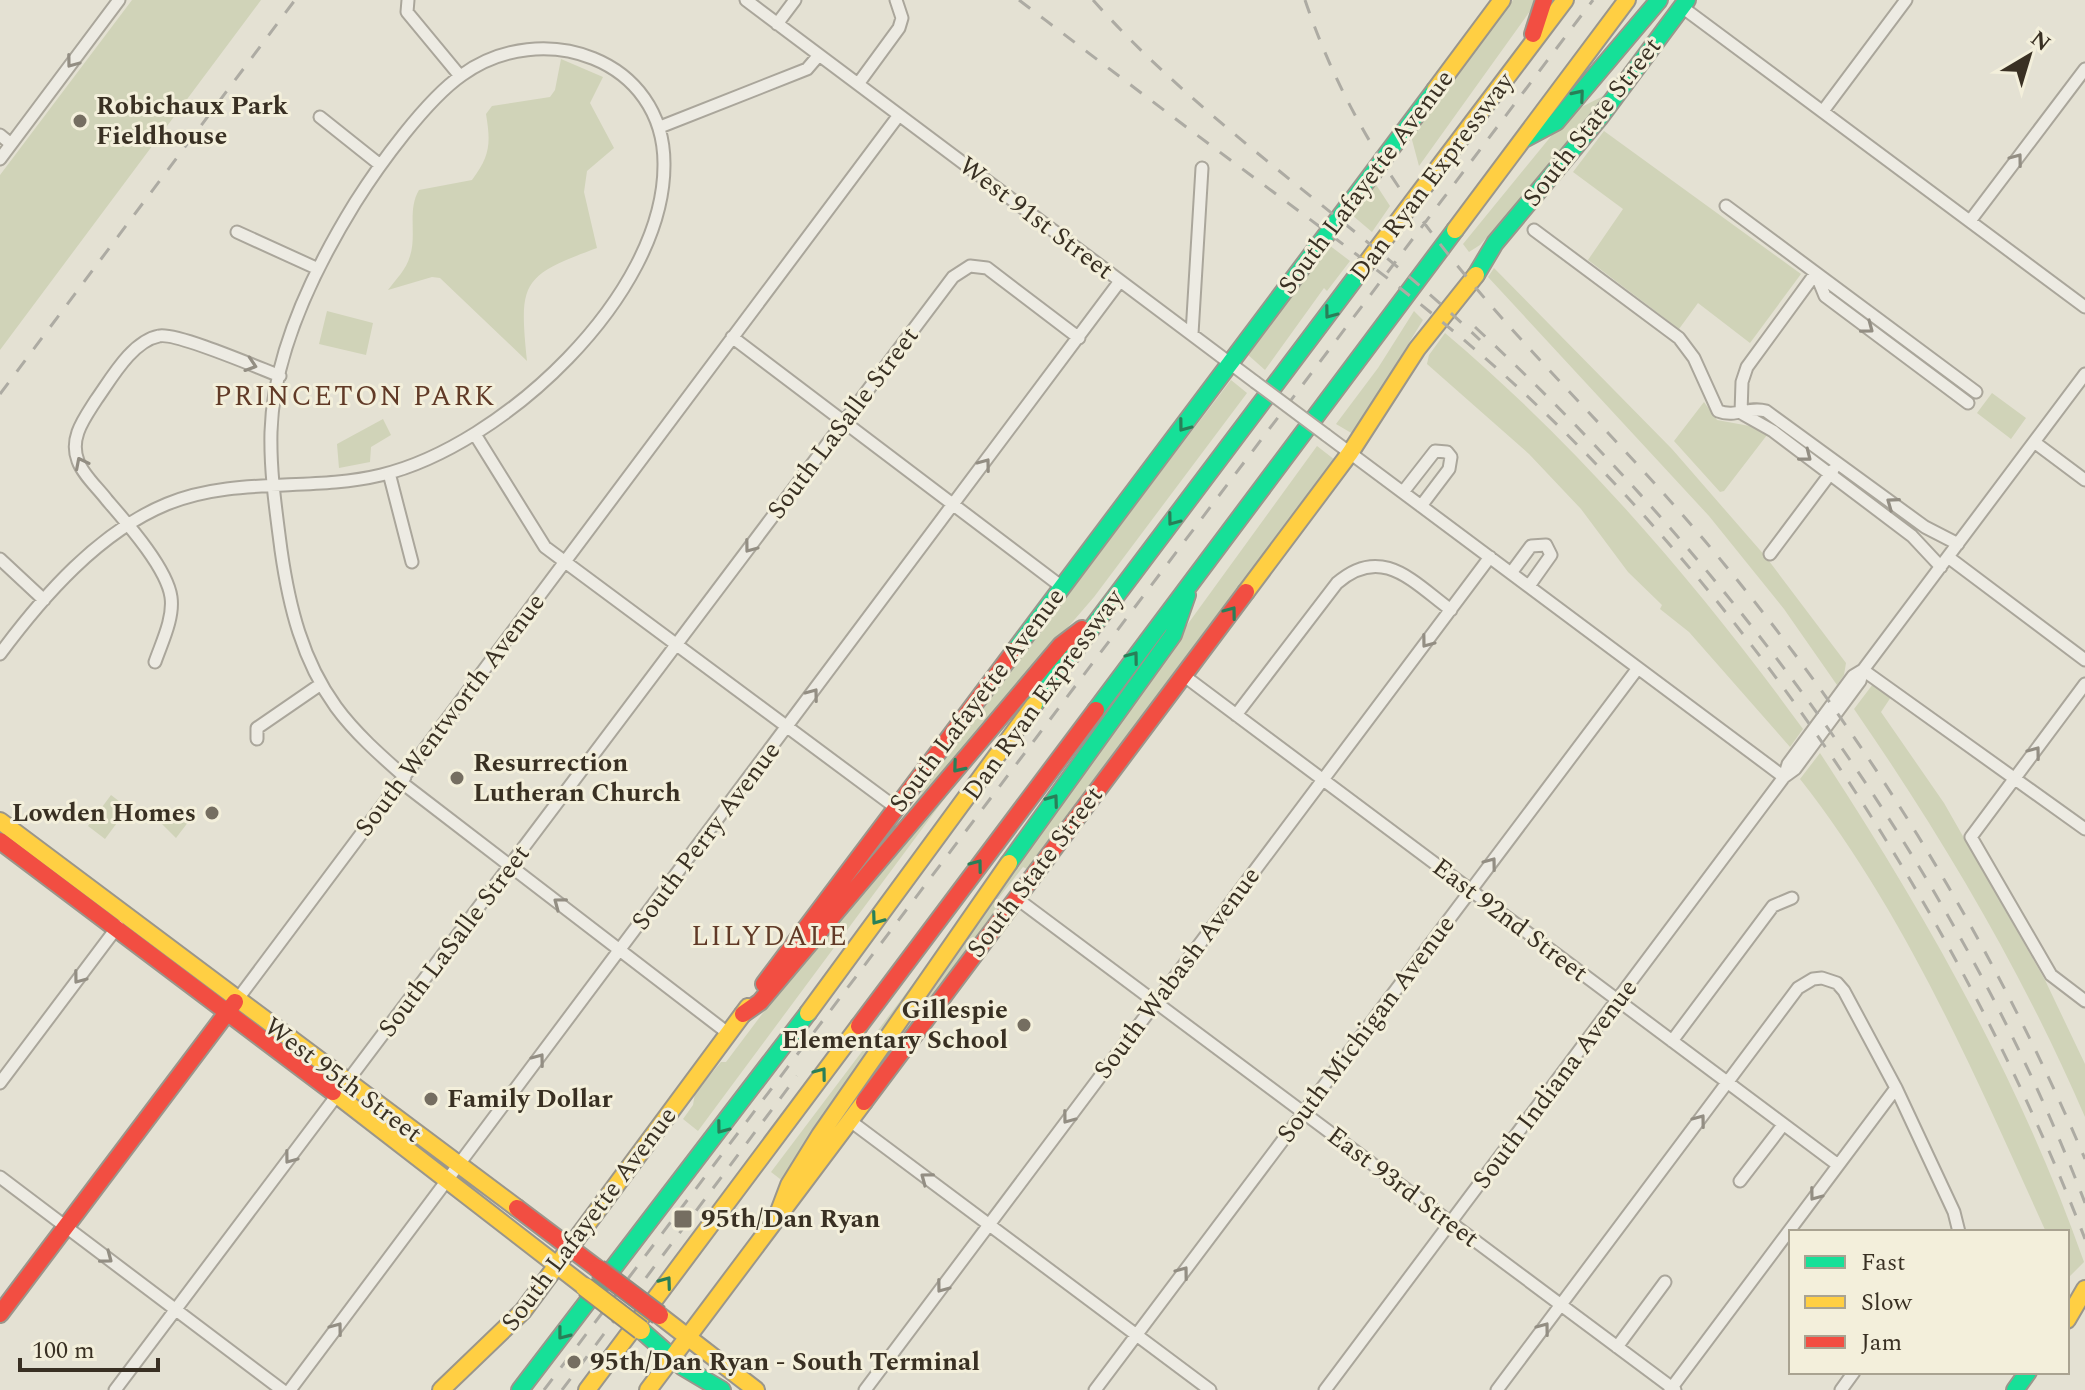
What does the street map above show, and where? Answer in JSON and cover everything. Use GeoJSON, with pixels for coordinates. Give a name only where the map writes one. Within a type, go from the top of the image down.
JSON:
{"type":"FeatureCollection","features":[{"type":"Feature","properties":{"kind":"main road","name":"South Lafayette Avenue"},"geometry":{"type":"LineString","coordinates":[[441,1390],[514,1322],[557,1266],[895,807],[1502,0]]}},
{"type":"Feature","properties":{"kind":"main road"},"geometry":{"type":"LineString","coordinates":[[1528,49],[1544,0]]}},
{"type":"Feature","properties":{"kind":"main road","name":"Dan Ryan Expressway"},"geometry":{"type":"LineString","coordinates":[[520,1390],[778,1053],[1106,608],[1565,0]]}},
{"type":"Feature","properties":{"kind":"main road","name":"Dan Ryan Expressway"},"geometry":{"type":"LineString","coordinates":[[587,1390],[1627,0]]}},
{"type":"Feature","properties":{"kind":"main road"},"geometry":{"type":"LineString","coordinates":[[1519,141],[1556,122],[1659,0]]}},
{"type":"Feature","properties":{"kind":"main road","name":"South State Street"},"geometry":{"type":"LineString","coordinates":[[648,1390],[1350,453],[1417,349],[1425,325],[1478,257],[1495,243],[1600,117],[1685,3]]}},
{"type":"Feature","properties":{"kind":"main road"},"geometry":{"type":"LineString","coordinates":[[778,1214],[789,1185],[820,1135],[1039,820],[1173,635],[1195,575]]}},
{"type":"Feature","properties":{"kind":"main road"},"geometry":{"type":"LineString","coordinates":[[743,1014],[760,1002],[1061,645],[1106,608]]}},
{"type":"Feature","properties":{"kind":"main road","name":"West 95th Street"},"geometry":{"type":"LineString","coordinates":[[4,838],[121,922],[454,1173],[598,1269],[756,1390]]}},
{"type":"Feature","properties":{"kind":"main road","name":"South Wentworth Avenue"},"geometry":{"type":"LineString","coordinates":[[0,1314],[232,1007]]}},
{"type":"Feature","properties":{"kind":"main road","name":"West 95th Street"},"geometry":{"type":"LineString","coordinates":[[454,1173],[557,1266],[646,1333],[672,1357],[722,1390]]}},
{"type":"Feature","properties":{"kind":"main road"},"geometry":{"type":"LineString","coordinates":[[2075,1312],[2085,1289]]}},
{"type":"Feature","properties":{"kind":"street"},"geometry":{"type":"LineString","coordinates":[[0,159],[119,0]]}},
{"type":"Feature","properties":{"kind":"street","name":"West 91st Street"},"geometry":{"type":"LineString","coordinates":[[746,0],[1784,777]]}},
{"type":"Feature","properties":{"kind":"street"},"geometry":{"type":"LineString","coordinates":[[777,24],[795,0]]}},
{"type":"Feature","properties":{"kind":"street"},"geometry":{"type":"LineString","coordinates":[[858,84],[899,28],[902,18],[896,0]]}},
{"type":"Feature","properties":{"kind":"street"},"geometry":{"type":"LineString","coordinates":[[1823,111],[1906,0]]}},
{"type":"Feature","properties":{"kind":"street"},"geometry":{"type":"LineString","coordinates":[[1685,3],[1823,111],[2085,307]]}},
{"type":"Feature","properties":{"kind":"street"},"geometry":{"type":"LineString","coordinates":[[407,6],[460,76]]}},
{"type":"Feature","properties":{"kind":"street"},"geometry":{"type":"LineString","coordinates":[[0,654],[44,600],[128,525],[163,505],[196,493],[273,484],[314,484],[389,473],[476,436],[535,393],[605,314],[623,286],[662,203],[664,165],[660,127],[643,97],[605,62],[563,48],[516,50],[460,76],[379,164],[316,268],[280,376],[271,427],[273,484],[288,596],[301,643],[321,684],[363,739],[403,779],[729,1034]]}},
{"type":"Feature","properties":{"kind":"street"},"geometry":{"type":"LineString","coordinates":[[660,127],[807,69],[819,55]]}},
{"type":"Feature","properties":{"kind":"street"},"geometry":{"type":"LineString","coordinates":[[1970,221],[2085,69]]}},
{"type":"Feature","properties":{"kind":"street","name":"South Wentworth Avenue"},"geometry":{"type":"LineString","coordinates":[[232,1007],[899,115]]}},
{"type":"Feature","properties":{"kind":"street"},"geometry":{"type":"LineString","coordinates":[[320,117],[379,164]]}},
{"type":"Feature","properties":{"kind":"street"},"geometry":{"type":"LineString","coordinates":[[0,135],[11,144]]}},
{"type":"Feature","properties":{"kind":"street"},"geometry":{"type":"LineString","coordinates":[[1192,334],[1202,168]]}},
{"type":"Feature","properties":{"kind":"street"},"geometry":{"type":"LineString","coordinates":[[1726,206],[1976,392]]}},
{"type":"Feature","properties":{"kind":"street"},"geometry":{"type":"LineString","coordinates":[[1534,230],[1679,338],[1694,358],[1713,404],[1728,415],[1752,407],[1766,411],[1925,527],[1958,544]]}},
{"type":"Feature","properties":{"kind":"street"},"geometry":{"type":"LineString","coordinates":[[237,232],[316,268]]}},
{"type":"Feature","properties":{"kind":"street","name":"South LaSalle Street"},"geometry":{"type":"LineString","coordinates":[[115,1390],[953,277],[970,266],[995,272],[1079,338]]}},
{"type":"Feature","properties":{"kind":"street"},"geometry":{"type":"LineString","coordinates":[[1815,274],[1825,296],[1968,403]]}},
{"type":"Feature","properties":{"kind":"street"},"geometry":{"type":"LineString","coordinates":[[1741,413],[1742,382],[1747,367],[1815,274]]}},
{"type":"Feature","properties":{"kind":"street","name":"South Perry Avenue"},"geometry":{"type":"LineString","coordinates":[[290,1390],[1120,281]]}},
{"type":"Feature","properties":{"kind":"street"},"geometry":{"type":"LineString","coordinates":[[155,662],[168,626],[171,596],[159,570],[128,525],[78,464],[74,446],[81,424],[109,381],[143,343],[160,335],[180,337],[280,376]]}},
{"type":"Feature","properties":{"kind":"street"},"geometry":{"type":"LineString","coordinates":[[732,337],[1062,587]]}},
{"type":"Feature","properties":{"kind":"street","name":"South Indiana Avenue"},"geometry":{"type":"LineString","coordinates":[[1325,1390],[1784,777],[1788,764],[1853,676],[1863,670],[2085,374]]}},
{"type":"Feature","properties":{"kind":"street"},"geometry":{"type":"LineString","coordinates":[[1741,413],[1773,431],[1944,562],[2085,660]]}},
{"type":"Feature","properties":{"kind":"street"},"geometry":{"type":"LineString","coordinates":[[476,436],[545,547],[895,807]]}},
{"type":"Feature","properties":{"kind":"street"},"geometry":{"type":"LineString","coordinates":[[2034,442],[2085,480]]}},
{"type":"Feature","properties":{"kind":"street"},"geometry":{"type":"LineString","coordinates":[[1403,492],[1435,451],[1447,452],[1451,457],[1449,469],[1421,506]]}},
{"type":"Feature","properties":{"kind":"street"},"geometry":{"type":"LineString","coordinates":[[1770,554],[1838,463]]}},
{"type":"Feature","properties":{"kind":"street"},"geometry":{"type":"LineString","coordinates":[[389,473],[412,562]]}},
{"type":"Feature","properties":{"kind":"street"},"geometry":{"type":"LineString","coordinates":[[1511,573],[1531,546],[1546,545],[1549,559],[1529,586]]}},
{"type":"Feature","properties":{"kind":"street","name":"South Wabash Avenue"},"geometry":{"type":"LineString","coordinates":[[865,1390],[1490,557]]}},
{"type":"Feature","properties":{"kind":"street"},"geometry":{"type":"LineString","coordinates":[[0,559],[44,600]]}},
{"type":"Feature","properties":{"kind":"street"},"geometry":{"type":"LineString","coordinates":[[1236,715],[1337,583],[1357,568],[1369,565],[1391,568],[1451,610]]}},
{"type":"Feature","properties":{"kind":"street","name":"South Michigan Avenue"},"geometry":{"type":"LineString","coordinates":[[1095,1390],[1638,668]]}},
{"type":"Feature","properties":{"kind":"street"},"geometry":{"type":"LineString","coordinates":[[1863,670],[2085,829]]}},
{"type":"Feature","properties":{"kind":"street","name":"East 92nd Street"},"geometry":{"type":"LineString","coordinates":[[1183,675],[1838,1165]]}},
{"type":"Feature","properties":{"kind":"street"},"geometry":{"type":"LineString","coordinates":[[257,739],[257,728],[321,684]]}},
{"type":"Feature","properties":{"kind":"street"},"geometry":{"type":"LineString","coordinates":[[2083,997],[2051,975],[1971,837],[2085,684]]}},
{"type":"Feature","properties":{"kind":"street","name":"East 93rd Street"},"geometry":{"type":"LineString","coordinates":[[1016,898],[1673,1389]]}},
{"type":"Feature","properties":{"kind":"street"},"geometry":{"type":"LineString","coordinates":[[1672,1041],[1773,906],[1792,898]]}},
{"type":"Feature","properties":{"kind":"street"},"geometry":{"type":"LineString","coordinates":[[0,1083],[121,922]]}},
{"type":"Feature","properties":{"kind":"street"},"geometry":{"type":"LineString","coordinates":[[1497,1390],[1798,988],[1822,978],[1837,983],[1844,991],[1896,1088],[1954,1212],[1958,1230]]}},
{"type":"Feature","properties":{"kind":"street"},"geometry":{"type":"LineString","coordinates":[[1790,1230],[1896,1088]]}},
{"type":"Feature","properties":{"kind":"street"},"geometry":{"type":"LineString","coordinates":[[849,1120],[1210,1390]]}},
{"type":"Feature","properties":{"kind":"street"},"geometry":{"type":"LineString","coordinates":[[1740,1181],[1783,1125]]}},
{"type":"Feature","properties":{"kind":"street"},"geometry":{"type":"LineString","coordinates":[[0,1177],[282,1390]]}},
{"type":"Feature","properties":{"kind":"street"},"geometry":{"type":"LineString","coordinates":[[1673,1389],[1789,1232]]}},
{"type":"Feature","properties":{"kind":"street"},"geometry":{"type":"LineString","coordinates":[[1617,1347],[1665,1282]]}},
{"type":"Feature","properties":{"kind":"green space"},"geometry":{"type":"Polygon","coordinates":[[[132,0],[261,0],[0,350],[0,175],[132,0]]]}},
{"type":"Feature","properties":{"kind":"green space"},"geometry":{"type":"Polygon","coordinates":[[[1513,0],[1538,0],[1419,166],[1411,136],[1513,0]]]}},
{"type":"Feature","properties":{"kind":"green space"},"geometry":{"type":"Polygon","coordinates":[[[561,59],[603,77],[590,103],[614,148],[587,171],[584,192],[597,248],[553,266],[530,285],[524,314],[527,361],[440,278],[432,277],[388,290],[410,256],[415,198],[419,190],[472,180],[488,149],[486,114],[492,106],[550,97],[555,90],[561,59]]]}},
{"type":"Feature","properties":{"kind":"green space"},"geometry":{"type":"Polygon","coordinates":[[[1607,94],[1576,137],[1480,245],[1469,252],[1463,244],[1570,113],[1607,94]]]}},
{"type":"Feature","properties":{"kind":"green space"},"geometry":{"type":"Polygon","coordinates":[[[1604,131],[1801,274],[1750,343],[1698,303],[1679,329],[1588,260],[1623,209],[1573,172],[1604,131]]]}},
{"type":"Feature","properties":{"kind":"green space"},"geometry":{"type":"Polygon","coordinates":[[[1375,183],[1390,206],[1372,232],[1352,215],[1375,183]]]}},
{"type":"Feature","properties":{"kind":"green space"},"geometry":{"type":"Polygon","coordinates":[[[1329,245],[1350,261],[1327,291],[1324,288],[1265,370],[1247,354],[1329,245]]]}},
{"type":"Feature","properties":{"kind":"green space"},"geometry":{"type":"Polygon","coordinates":[[[1494,268],[1672,449],[1766,557],[1846,663],[1844,675],[1837,685],[1784,609],[1709,516],[1488,277],[1494,268]]]}},
{"type":"Feature","properties":{"kind":"green space"},"geometry":{"type":"Polygon","coordinates":[[[327,311],[373,323],[366,355],[319,344],[327,311]]]}},
{"type":"Feature","properties":{"kind":"green space"},"geometry":{"type":"Polygon","coordinates":[[[1414,311],[1423,320],[1353,434],[1336,424],[1378,368],[1414,311]]]}},
{"type":"Feature","properties":{"kind":"green space"},"geometry":{"type":"Polygon","coordinates":[[[1445,333],[1591,471],[1680,571],[1803,729],[1790,747],[1689,632],[1660,609],[1662,605],[1628,572],[1581,509],[1529,454],[1427,364],[1429,355],[1445,333]]]}},
{"type":"Feature","properties":{"kind":"green space"},"geometry":{"type":"Polygon","coordinates":[[[1231,380],[1247,393],[1094,597],[898,824],[922,793],[919,788],[1231,380]]]}},
{"type":"Feature","properties":{"kind":"green space"},"geometry":{"type":"Polygon","coordinates":[[[1992,393],[2026,418],[2011,439],[1977,413],[1992,393]]]}},
{"type":"Feature","properties":{"kind":"green space"},"geometry":{"type":"Polygon","coordinates":[[[1704,402],[1717,420],[1755,427],[1767,435],[1724,491],[1720,492],[1674,441],[1704,402]]]}},
{"type":"Feature","properties":{"kind":"green space"},"geometry":{"type":"Polygon","coordinates":[[[383,419],[391,435],[371,447],[370,462],[339,468],[337,444],[383,419]]]}},
{"type":"Feature","properties":{"kind":"green space"},"geometry":{"type":"Polygon","coordinates":[[[1317,446],[1335,460],[1018,884],[1027,869],[1023,867],[997,900],[1000,904],[996,911],[863,1089],[1031,840],[1317,446]]]}},
{"type":"Feature","properties":{"kind":"green space"},"geometry":{"type":"Polygon","coordinates":[[[1873,684],[1891,697],[1881,712],[1944,803],[2045,980],[2085,1064],[2085,1117],[2035,1011],[1980,907],[1854,709],[1873,684]]]}},
{"type":"Feature","properties":{"kind":"green space"},"geometry":{"type":"Polygon","coordinates":[[[1820,753],[1933,936],[2000,1063],[2059,1194],[2084,1262],[2069,1277],[2069,1230],[2045,1230],[1965,1056],[1906,941],[1838,831],[1800,779],[1820,753]]]}},
{"type":"Feature","properties":{"kind":"green space"},"geometry":{"type":"Polygon","coordinates":[[[968,767],[698,1131],[683,1119],[693,1105],[695,1093],[721,1062],[726,1062],[808,953],[968,767]]]}},
{"type":"Feature","properties":{"kind":"green space"},"geometry":{"type":"Polygon","coordinates":[[[111,795],[128,808],[105,839],[88,826],[111,795]]]}},
{"type":"Feature","properties":{"kind":"green space"},"geometry":{"type":"Polygon","coordinates":[[[174,811],[189,821],[176,838],[162,824],[163,817],[174,811]]]}},
{"type":"Feature","properties":{"kind":"green space"},"geometry":{"type":"Polygon","coordinates":[[[892,825],[896,827],[838,894],[892,825]]]}},
{"type":"Feature","properties":{"kind":"green space"},"geometry":{"type":"Polygon","coordinates":[[[931,960],[784,1182],[771,1172],[931,960]]]}},
{"type":"Feature","properties":{"kind":"railway"},"geometry":{"type":"LineString","coordinates":[[0,394],[295,0]]}},
{"type":"Feature","properties":{"kind":"railway"},"geometry":{"type":"LineString","coordinates":[[1019,0],[1370,265],[1465,341],[1526,395],[1614,483],[1698,579],[1778,680],[1852,786],[1920,896],[1982,1009],[2037,1124],[2085,1239]]}},
{"type":"Feature","properties":{"kind":"railway"},"geometry":{"type":"LineString","coordinates":[[1093,0],[1184,91],[1383,255],[1480,340]]}},
{"type":"Feature","properties":{"kind":"railway"},"geometry":{"type":"LineString","coordinates":[[1305,0],[1338,82],[1379,157],[1426,225],[1478,290],[1705,541],[1817,684],[1869,759],[1964,914],[2048,1076],[2085,1159]]}},
{"type":"Feature","properties":{"kind":"railway"},"geometry":{"type":"LineString","coordinates":[[544,1390],[1593,0]]}},
{"type":"Feature","properties":{"kind":"railway"},"geometry":{"type":"LineString","coordinates":[[1475,327],[1570,420],[1662,518],[1748,622],[1830,730],[1904,843],[1973,960],[2033,1080],[2085,1203]]}},
{"type":"Feature","properties":{"kind":"railway"},"geometry":{"type":"LineString","coordinates":[[562,1390],[797,1076]]}},
{"type":"Feature","properties":{"kind":"traffic: fast"},"geometry":{"type":"LineString","coordinates":[[1526,138],[1556,122],[1659,0]]}},
{"type":"Feature","properties":{"kind":"traffic: fast"},"geometry":{"type":"LineString","coordinates":[[1476,275],[1495,243],[1600,117],[1687,0]]}},
{"type":"Feature","properties":{"kind":"traffic: fast"},"geometry":{"type":"LineString","coordinates":[[1015,650],[1435,90]]}},
{"type":"Feature","properties":{"kind":"traffic: fast"},"geometry":{"type":"LineString","coordinates":[[1096,710],[1455,230]]}},
{"type":"Feature","properties":{"kind":"traffic: fast"},"geometry":{"type":"LineString","coordinates":[[1034,705],[1365,265]]}},
{"type":"Feature","properties":{"kind":"traffic: fast"},"geometry":{"type":"LineString","coordinates":[[1009,863],[1173,635],[1187,595]]}},
{"type":"Feature","properties":{"kind":"traffic: fast"},"geometry":{"type":"LineString","coordinates":[[520,1390],[808,1013]]}},
{"type":"Feature","properties":{"kind":"traffic: fast"},"geometry":{"type":"LineString","coordinates":[[641,1330],[683,1367],[722,1390]]}},
{"type":"Feature","properties":{"kind":"traffic: fast"},"geometry":{"type":"LineString","coordinates":[[2015,1390],[2027,1374]]}},
{"type":"Feature","properties":{"kind":"traffic: slow"},"geometry":{"type":"LineString","coordinates":[[1435,90],[1502,0]]}},
{"type":"Feature","properties":{"kind":"traffic: slow"},"geometry":{"type":"LineString","coordinates":[[1365,265],[1565,0]]}},
{"type":"Feature","properties":{"kind":"traffic: slow"},"geometry":{"type":"LineString","coordinates":[[1455,230],[1627,0]]}},
{"type":"Feature","properties":{"kind":"traffic: slow"},"geometry":{"type":"LineString","coordinates":[[1246,592],[1350,453],[1417,349],[1476,275]]}},
{"type":"Feature","properties":{"kind":"traffic: slow"},"geometry":{"type":"LineString","coordinates":[[808,1013],[1034,705]]}},
{"type":"Feature","properties":{"kind":"traffic: slow"},"geometry":{"type":"LineString","coordinates":[[0,821],[517,1208]]}},
{"type":"Feature","properties":{"kind":"traffic: slow"},"geometry":{"type":"LineString","coordinates":[[778,1214],[789,1185],[820,1135],[1009,863]]}},
{"type":"Feature","properties":{"kind":"traffic: slow"},"geometry":{"type":"LineString","coordinates":[[441,1390],[523,1311],[748,1007]]}},
{"type":"Feature","properties":{"kind":"traffic: slow"},"geometry":{"type":"LineString","coordinates":[[587,1390],[859,1026]]}},
{"type":"Feature","properties":{"kind":"traffic: slow"},"geometry":{"type":"LineString","coordinates":[[333,1092],[585,1287]]}},
{"type":"Feature","properties":{"kind":"traffic: slow"},"geometry":{"type":"LineString","coordinates":[[648,1390],[864,1102]]}},
{"type":"Feature","properties":{"kind":"traffic: slow"},"geometry":{"type":"LineString","coordinates":[[585,1287],[641,1330]]}},
{"type":"Feature","properties":{"kind":"traffic: slow"},"geometry":{"type":"LineString","coordinates":[[2069,1317],[2085,1289]]}},
{"type":"Feature","properties":{"kind":"traffic: slow"},"geometry":{"type":"LineString","coordinates":[[659,1315],[756,1390]]}},
{"type":"Feature","properties":{"kind":"traffic: jam"},"geometry":{"type":"LineString","coordinates":[[1533,34],[1544,0]]}},
{"type":"Feature","properties":{"kind":"traffic: jam"},"geometry":{"type":"LineString","coordinates":[[864,1102],[1246,592]]}},
{"type":"Feature","properties":{"kind":"traffic: jam"},"geometry":{"type":"LineString","coordinates":[[743,1014],[760,1002],[1061,645],[1082,629]]}},
{"type":"Feature","properties":{"kind":"traffic: jam"},"geometry":{"type":"LineString","coordinates":[[764,984],[1015,650]]}},
{"type":"Feature","properties":{"kind":"traffic: jam"},"geometry":{"type":"LineString","coordinates":[[859,1026],[1096,710]]}},
{"type":"Feature","properties":{"kind":"traffic: jam"},"geometry":{"type":"LineString","coordinates":[[0,841],[333,1092]]}},
{"type":"Feature","properties":{"kind":"traffic: jam"},"geometry":{"type":"LineString","coordinates":[[0,1314],[235,1002]]}},
{"type":"Feature","properties":{"kind":"traffic: jam"},"geometry":{"type":"LineString","coordinates":[[517,1208],[598,1269]]}},
{"type":"Feature","properties":{"kind":"traffic: jam"},"geometry":{"type":"LineString","coordinates":[[598,1269],[659,1315]]}},
{"type":"Feature","properties":{"kind":"place","name":"Robichaux Park Fieldhouse"},"geometry":{"type":"Point","coordinates":[80,121]}},
{"type":"Feature","properties":{"kind":"place","name":"Resurrection Lutheran Church"},"geometry":{"type":"Point","coordinates":[457,778]}},
{"type":"Feature","properties":{"kind":"place","name":"Lowden Homes"},"geometry":{"type":"Point","coordinates":[212,813]}},
{"type":"Feature","properties":{"kind":"place","name":"Gillespie Elementary School"},"geometry":{"type":"Point","coordinates":[1024,1025]}},
{"type":"Feature","properties":{"kind":"place","name":"Family Dollar"},"geometry":{"type":"Point","coordinates":[431,1099]}},
{"type":"Feature","properties":{"kind":"place","name":"95th/Dan Ryan"},"geometry":{"type":"Point","coordinates":[683,1219]}},
{"type":"Feature","properties":{"kind":"place","name":"95th/Dan Ryan - South Terminal"},"geometry":{"type":"Point","coordinates":[574,1362]}},
{"type":"Feature","properties":{"kind":"district","name":"PRINCETON PARK"},"geometry":{"type":"Point","coordinates":[355,396]}},
{"type":"Feature","properties":{"kind":"district","name":"LILYDALE"},"geometry":{"type":"Point","coordinates":[770,936]}}]}
